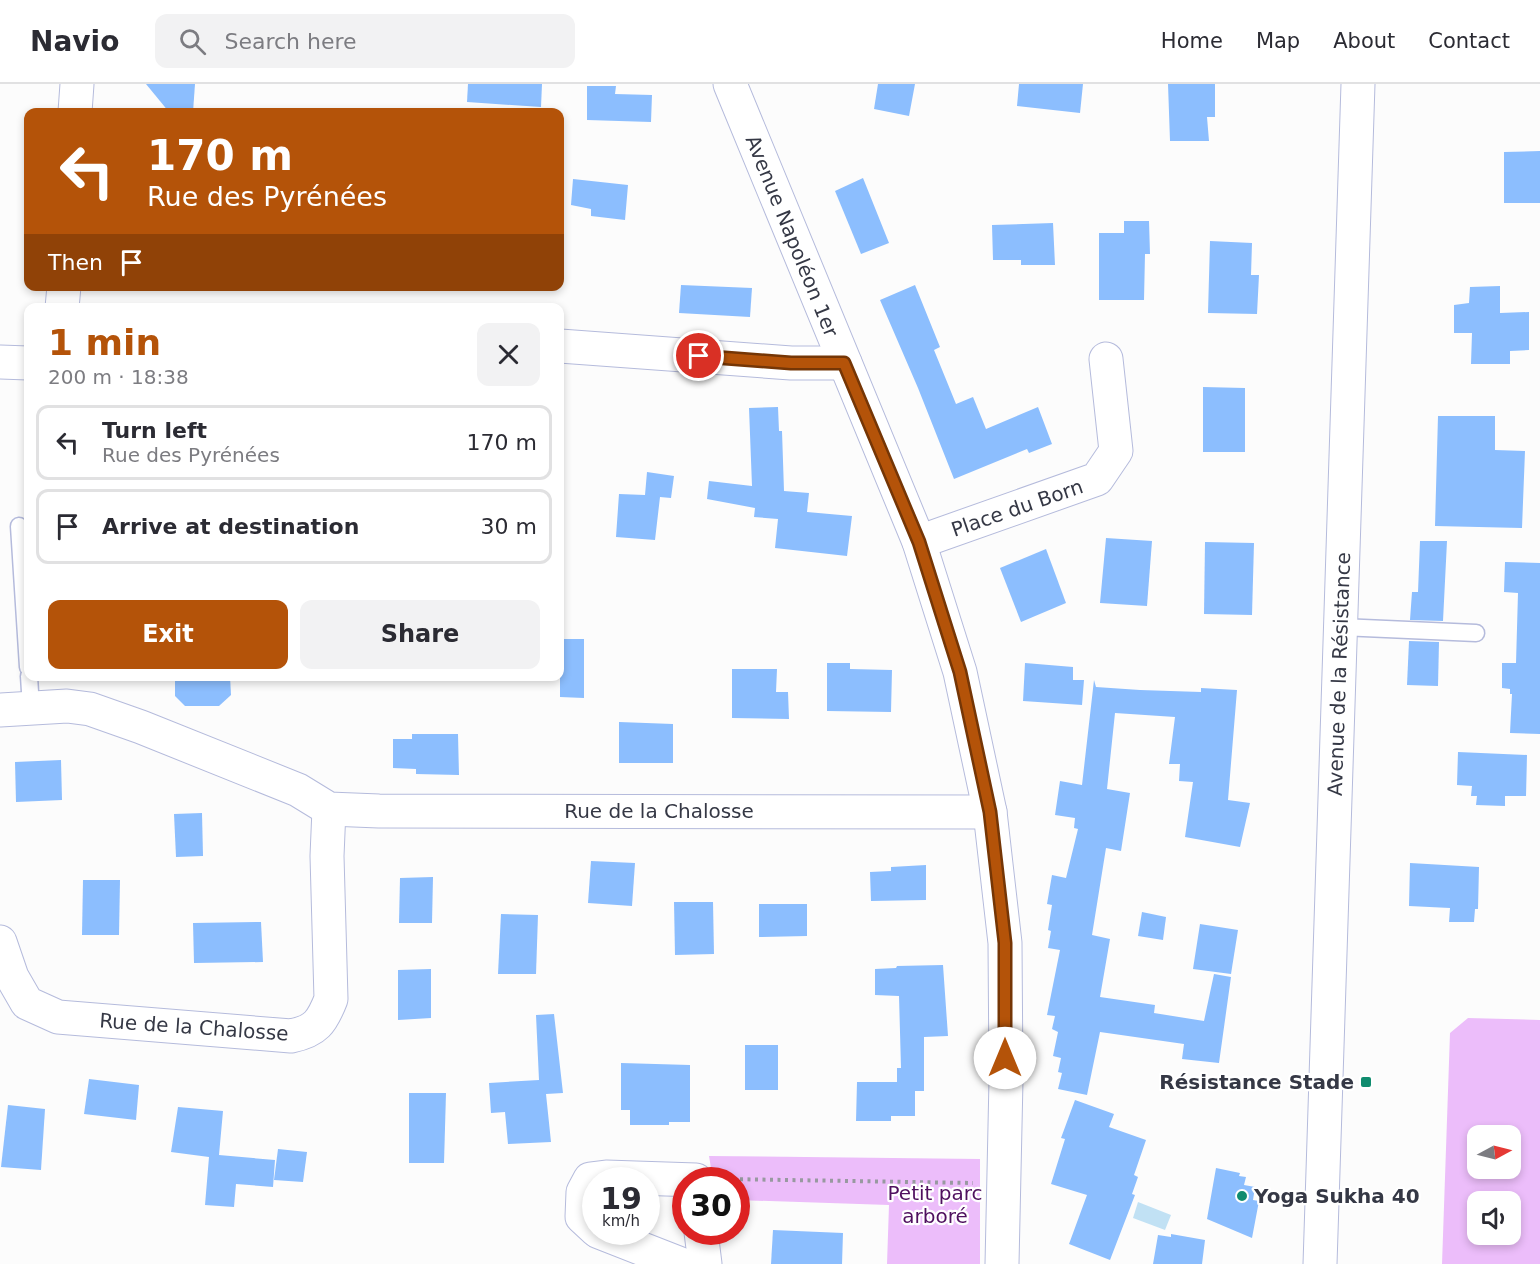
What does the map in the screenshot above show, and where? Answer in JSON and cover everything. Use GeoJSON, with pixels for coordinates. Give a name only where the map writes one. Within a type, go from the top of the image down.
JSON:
{"type":"FeatureCollection","features":[{"type":"Feature","properties":{"kind":"street"},"geometry":{"type":"LineString","coordinates":[[75,108],[77,84]]}},
{"type":"Feature","properties":{"kind":"street","name":"Avenue Napoléon 1er"},"geometry":{"type":"LineString","coordinates":[[730,84],[919,542],[960,672],[990,812],[1005,943],[1002,1264]]}},
{"type":"Feature","properties":{"kind":"street","name":"Avenue de la Résistance"},"geometry":{"type":"LineString","coordinates":[[1320,1264],[1358,84]]}},
{"type":"Feature","properties":{"kind":"street"},"geometry":{"type":"LineString","coordinates":[[564,346],[791,363],[844,363]]}},
{"type":"Feature","properties":{"kind":"street","name":"Place du Born"},"geometry":{"type":"LineString","coordinates":[[919,542],[1098,479],[1116,451],[1106,359]]}},
{"type":"Feature","properties":{"kind":"street"},"geometry":{"type":"LineString","coordinates":[[0,362],[24,363]]}},
{"type":"Feature","properties":{"kind":"street","name":"Rue de la Chalosse"},"geometry":{"type":"LineString","coordinates":[[20,698],[90,709],[141,727],[298,790],[329,809],[990,812]]}},
{"type":"Feature","properties":{"kind":"street","name":"Rue de la Chalosse"},"geometry":{"type":"LineString","coordinates":[[0,942],[12,977],[27,1003],[58,1017],[291,1036],[306,1033],[323,1019],[331,999],[327,880],[329,809]]}},
{"type":"Feature","properties":{"kind":"street"},"geometry":{"type":"LineString","coordinates":[[633,1245],[681,1264]]}},
{"type":"Feature","properties":{"kind":"street"},"geometry":{"type":"LineString","coordinates":[[703,1245],[705,1264]]}},
{"type":"Feature","properties":{"kind":"lane"},"geometry":{"type":"LineString","coordinates":[[20,526],[24,596]]}},
{"type":"Feature","properties":{"kind":"lane"},"geometry":{"type":"LineString","coordinates":[[1341,627],[1476,633]]}},
{"type":"Feature","properties":{"kind":"path"},"geometry":{"type":"LineString","coordinates":[[750,1181],[1004,1183]]}},
{"type":"Feature","properties":{"kind":"green space"},"geometry":{"type":"Polygon","coordinates":[[[1468,1018],[1540,1020],[1540,1264],[1442,1264],[1450,1033],[1468,1018]]]}},
{"type":"Feature","properties":{"kind":"green space","name":"Petit parc arboré"},"geometry":{"type":"Polygon","coordinates":[[[709,1156],[980,1159],[980,1264],[887,1264],[889,1205],[750,1200],[750,1167],[711,1167],[709,1156]]]}},
{"type":"Feature","properties":{"kind":"water"},"geometry":{"type":"Polygon","coordinates":[[[1138,1202],[1171,1215],[1165,1230],[1133,1218],[1138,1202]]]}},
{"type":"Feature","properties":{"kind":"building"},"geometry":{"type":"Polygon","coordinates":[[[146,84],[195,84],[193,108],[166,108],[146,84]]]}},
{"type":"Feature","properties":{"kind":"building"},"geometry":{"type":"Polygon","coordinates":[[[468,84],[542,84],[541,107],[467,102],[468,84]]]}},
{"type":"Feature","properties":{"kind":"building"},"geometry":{"type":"Polygon","coordinates":[[[878,84],[915,84],[909,116],[874,109],[878,84]]]}},
{"type":"Feature","properties":{"kind":"building"},"geometry":{"type":"Polygon","coordinates":[[[1019,84],[1083,84],[1080,113],[1017,106],[1019,84]]]}},
{"type":"Feature","properties":{"kind":"building"},"geometry":{"type":"Polygon","coordinates":[[[1168,84],[1215,84],[1215,117],[1207,117],[1209,141],[1170,141],[1168,84]]]}},
{"type":"Feature","properties":{"kind":"building"},"geometry":{"type":"Polygon","coordinates":[[[587,86],[616,86],[615,94],[652,95],[651,122],[587,120],[587,86]]]}},
{"type":"Feature","properties":{"kind":"building"},"geometry":{"type":"Polygon","coordinates":[[[1540,151],[1540,203],[1504,203],[1504,152],[1540,151]]]}},
{"type":"Feature","properties":{"kind":"building"},"geometry":{"type":"Polygon","coordinates":[[[863,178],[889,243],[861,254],[835,191],[863,178]]]}},
{"type":"Feature","properties":{"kind":"building"},"geometry":{"type":"Polygon","coordinates":[[[573,179],[628,185],[625,220],[591,216],[591,209],[571,205],[573,179]]]}},
{"type":"Feature","properties":{"kind":"building"},"geometry":{"type":"Polygon","coordinates":[[[1124,221],[1149,221],[1150,254],[1145,254],[1144,300],[1099,300],[1099,233],[1124,233],[1124,221]]]}},
{"type":"Feature","properties":{"kind":"building"},"geometry":{"type":"Polygon","coordinates":[[[1053,223],[1055,265],[1021,265],[1021,260],[993,260],[992,225],[1053,223]]]}},
{"type":"Feature","properties":{"kind":"building"},"geometry":{"type":"Polygon","coordinates":[[[1210,241],[1252,243],[1251,275],[1259,275],[1257,314],[1208,313],[1210,241]]]}},
{"type":"Feature","properties":{"kind":"building"},"geometry":{"type":"Polygon","coordinates":[[[681,285],[752,288],[750,317],[679,313],[681,285]]]}},
{"type":"Feature","properties":{"kind":"building"},"geometry":{"type":"Polygon","coordinates":[[[915,285],[940,347],[934,350],[956,404],[973,397],[986,429],[1038,407],[1052,444],[1029,453],[1027,449],[954,479],[880,300],[915,285]]]}},
{"type":"Feature","properties":{"kind":"building"},"geometry":{"type":"Polygon","coordinates":[[[1500,286],[1500,313],[1529,312],[1529,350],[1510,351],[1510,364],[1471,364],[1472,333],[1454,333],[1454,305],[1469,303],[1470,287],[1500,286]]]}},
{"type":"Feature","properties":{"kind":"building"},"geometry":{"type":"Polygon","coordinates":[[[1203,387],[1245,388],[1245,452],[1203,452],[1203,387]]]}},
{"type":"Feature","properties":{"kind":"building"},"geometry":{"type":"Polygon","coordinates":[[[778,407],[779,431],[782,431],[784,491],[809,493],[807,512],[852,516],[847,556],[775,548],[778,519],[754,517],[755,508],[707,499],[709,481],[752,486],[749,408],[778,407]]]}},
{"type":"Feature","properties":{"kind":"building"},"geometry":{"type":"Polygon","coordinates":[[[1438,416],[1495,416],[1495,450],[1525,451],[1522,528],[1435,526],[1438,416]]]}},
{"type":"Feature","properties":{"kind":"building"},"geometry":{"type":"Polygon","coordinates":[[[647,472],[674,476],[671,498],[660,497],[655,540],[616,537],[619,494],[645,495],[647,472]]]}},
{"type":"Feature","properties":{"kind":"building"},"geometry":{"type":"Polygon","coordinates":[[[1106,538],[1152,541],[1147,606],[1100,603],[1106,538]]]}},
{"type":"Feature","properties":{"kind":"building"},"geometry":{"type":"Polygon","coordinates":[[[1420,541],[1447,541],[1443,621],[1410,620],[1412,592],[1418,592],[1420,541]]]}},
{"type":"Feature","properties":{"kind":"building"},"geometry":{"type":"Polygon","coordinates":[[[1205,542],[1254,543],[1252,615],[1204,614],[1205,542]]]}},
{"type":"Feature","properties":{"kind":"building"},"geometry":{"type":"Polygon","coordinates":[[[1046,549],[1066,603],[1021,622],[1000,568],[1046,549]]]}},
{"type":"Feature","properties":{"kind":"building"},"geometry":{"type":"Polygon","coordinates":[[[1505,562],[1540,563],[1540,734],[1510,733],[1512,694],[1510,694],[1510,689],[1502,688],[1502,663],[1516,663],[1518,593],[1504,592],[1505,562]]]}},
{"type":"Feature","properties":{"kind":"building"},"geometry":{"type":"Polygon","coordinates":[[[564,639],[584,639],[584,698],[560,697],[560,681],[564,681],[564,639]]]}},
{"type":"Feature","properties":{"kind":"building"},"geometry":{"type":"Polygon","coordinates":[[[1409,641],[1439,642],[1438,686],[1407,685],[1409,641]]]}},
{"type":"Feature","properties":{"kind":"building"},"geometry":{"type":"Polygon","coordinates":[[[827,663],[850,663],[850,669],[892,670],[891,712],[827,711],[827,663]]]}},
{"type":"Feature","properties":{"kind":"building"},"geometry":{"type":"Polygon","coordinates":[[[1025,663],[1073,667],[1073,680],[1084,680],[1082,705],[1023,701],[1025,663]]]}},
{"type":"Feature","properties":{"kind":"building"},"geometry":{"type":"Polygon","coordinates":[[[732,669],[777,669],[776,692],[788,692],[789,719],[732,718],[732,669]]]}},
{"type":"Feature","properties":{"kind":"building"},"geometry":{"type":"Polygon","coordinates":[[[1094,680],[1096,687],[1201,692],[1201,688],[1237,690],[1228,800],[1250,803],[1240,847],[1185,837],[1193,782],[1179,781],[1180,764],[1169,764],[1175,717],[1115,713],[1107,789],[1130,793],[1121,851],[1106,848],[1092,935],[1110,939],[1100,997],[1155,1005],[1154,1013],[1204,1021],[1214,974],[1231,977],[1219,1063],[1182,1059],[1184,1044],[1100,1032],[1087,1095],[1058,1089],[1062,1073],[1058,1072],[1061,1058],[1053,1056],[1058,1032],[1052,1029],[1055,1016],[1047,1015],[1060,950],[1048,948],[1052,905],[1047,904],[1052,875],[1066,878],[1078,829],[1074,828],[1075,818],[1055,815],[1060,781],[1082,785],[1094,680]]]}},
{"type":"Feature","properties":{"kind":"building"},"geometry":{"type":"Polygon","coordinates":[[[175,681],[230,681],[231,695],[219,706],[185,706],[175,696],[175,681]]]}},
{"type":"Feature","properties":{"kind":"building"},"geometry":{"type":"Polygon","coordinates":[[[619,722],[673,724],[673,763],[619,763],[619,722]]]}},
{"type":"Feature","properties":{"kind":"building"},"geometry":{"type":"Polygon","coordinates":[[[412,734],[458,734],[459,775],[416,774],[416,769],[393,768],[393,739],[412,739],[412,734]]]}},
{"type":"Feature","properties":{"kind":"building"},"geometry":{"type":"Polygon","coordinates":[[[1458,752],[1527,755],[1526,796],[1505,796],[1505,806],[1476,805],[1477,796],[1471,796],[1472,786],[1457,785],[1458,752]]]}},
{"type":"Feature","properties":{"kind":"building"},"geometry":{"type":"Polygon","coordinates":[[[61,760],[62,800],[16,802],[15,762],[61,760]]]}},
{"type":"Feature","properties":{"kind":"building"},"geometry":{"type":"Polygon","coordinates":[[[202,813],[203,856],[176,857],[174,814],[202,813]]]}},
{"type":"Feature","properties":{"kind":"building"},"geometry":{"type":"Polygon","coordinates":[[[591,861],[635,863],[632,906],[588,903],[591,861]]]}},
{"type":"Feature","properties":{"kind":"building"},"geometry":{"type":"Polygon","coordinates":[[[1410,863],[1479,867],[1478,909],[1475,909],[1474,922],[1449,922],[1450,908],[1409,906],[1410,863]]]}},
{"type":"Feature","properties":{"kind":"building"},"geometry":{"type":"Polygon","coordinates":[[[926,865],[926,900],[871,901],[870,872],[891,871],[891,867],[926,865]]]}},
{"type":"Feature","properties":{"kind":"building"},"geometry":{"type":"Polygon","coordinates":[[[433,877],[432,923],[399,923],[400,878],[433,877]]]}},
{"type":"Feature","properties":{"kind":"building"},"geometry":{"type":"Polygon","coordinates":[[[83,880],[120,880],[119,935],[82,935],[83,880]]]}},
{"type":"Feature","properties":{"kind":"building"},"geometry":{"type":"Polygon","coordinates":[[[674,902],[713,902],[714,954],[675,955],[674,902]]]}},
{"type":"Feature","properties":{"kind":"building"},"geometry":{"type":"Polygon","coordinates":[[[759,904],[807,904],[807,936],[759,937],[759,904]]]}},
{"type":"Feature","properties":{"kind":"building"},"geometry":{"type":"Polygon","coordinates":[[[1142,912],[1166,917],[1163,940],[1138,936],[1142,912]]]}},
{"type":"Feature","properties":{"kind":"building"},"geometry":{"type":"Polygon","coordinates":[[[501,914],[538,915],[536,974],[498,974],[501,914]]]}},
{"type":"Feature","properties":{"kind":"building"},"geometry":{"type":"Polygon","coordinates":[[[261,922],[263,962],[194,963],[193,923],[261,922]]]}},
{"type":"Feature","properties":{"kind":"building"},"geometry":{"type":"Polygon","coordinates":[[[1200,924],[1238,930],[1231,974],[1193,969],[1200,924]]]}},
{"type":"Feature","properties":{"kind":"building"},"geometry":{"type":"Polygon","coordinates":[[[943,965],[948,1036],[924,1037],[924,1091],[915,1091],[915,1116],[891,1116],[891,1121],[856,1121],[857,1082],[897,1082],[897,1068],[901,1068],[899,996],[875,995],[875,969],[943,965]]]}},
{"type":"Feature","properties":{"kind":"building"},"geometry":{"type":"Polygon","coordinates":[[[431,969],[431,1018],[398,1020],[398,970],[431,969]]]}},
{"type":"Feature","properties":{"kind":"building"},"geometry":{"type":"Polygon","coordinates":[[[554,1014],[563,1093],[546,1094],[551,1142],[508,1144],[505,1112],[491,1113],[489,1083],[539,1080],[536,1015],[554,1014]]]}},
{"type":"Feature","properties":{"kind":"building"},"geometry":{"type":"Polygon","coordinates":[[[745,1045],[778,1045],[778,1090],[745,1090],[745,1045]]]}},
{"type":"Feature","properties":{"kind":"building"},"geometry":{"type":"Polygon","coordinates":[[[621,1063],[690,1065],[690,1122],[669,1122],[669,1125],[630,1125],[630,1110],[621,1110],[621,1063]]]}},
{"type":"Feature","properties":{"kind":"building"},"geometry":{"type":"Polygon","coordinates":[[[89,1079],[139,1085],[136,1120],[84,1114],[89,1079]]]}},
{"type":"Feature","properties":{"kind":"building"},"geometry":{"type":"Polygon","coordinates":[[[409,1093],[446,1093],[444,1163],[409,1163],[409,1093]]]}},
{"type":"Feature","properties":{"kind":"building"},"geometry":{"type":"Polygon","coordinates":[[[1075,1100],[1114,1114],[1109,1127],[1146,1140],[1134,1175],[1138,1177],[1132,1194],[1135,1195],[1110,1260],[1069,1244],[1087,1195],[1051,1184],[1065,1139],[1061,1138],[1075,1100]]]}},
{"type":"Feature","properties":{"kind":"building"},"geometry":{"type":"Polygon","coordinates":[[[8,1105],[45,1109],[41,1170],[1,1167],[8,1105]]]}},
{"type":"Feature","properties":{"kind":"building"},"geometry":{"type":"Polygon","coordinates":[[[178,1107],[223,1111],[219,1155],[275,1160],[273,1187],[236,1184],[234,1207],[205,1205],[209,1157],[171,1152],[178,1107]]]}},
{"type":"Feature","properties":{"kind":"building"},"geometry":{"type":"Polygon","coordinates":[[[278,1149],[307,1152],[303,1182],[274,1180],[278,1149]]]}},
{"type":"Feature","properties":{"kind":"building"},"geometry":{"type":"Polygon","coordinates":[[[1216,1168],[1240,1173],[1239,1176],[1246,1177],[1244,1185],[1255,1187],[1253,1200],[1259,1201],[1252,1238],[1207,1219],[1216,1168]]]}},
{"type":"Feature","properties":{"kind":"building"},"geometry":{"type":"Polygon","coordinates":[[[773,1230],[843,1233],[842,1264],[771,1264],[773,1230]]]}},
{"type":"Feature","properties":{"kind":"building"},"geometry":{"type":"Polygon","coordinates":[[[1171,1234],[1205,1240],[1202,1264],[1153,1264],[1158,1235],[1171,1237],[1171,1234]]]}},
{"type":"Feature","properties":{"kind":"place","name":"Résistance Stade"},"geometry":{"type":"Point","coordinates":[1366,1082]}},
{"type":"Feature","properties":{"kind":"place","name":"Yoga Sukha 40"},"geometry":{"type":"Point","coordinates":[1242,1196]}},
{"type":"Feature","properties":{"kind":"route"},"geometry":{"type":"LineString","coordinates":[[699,356],[791,363],[844,363],[919,542],[960,672],[990,812],[1005,943],[1005,1058]]}}]}
